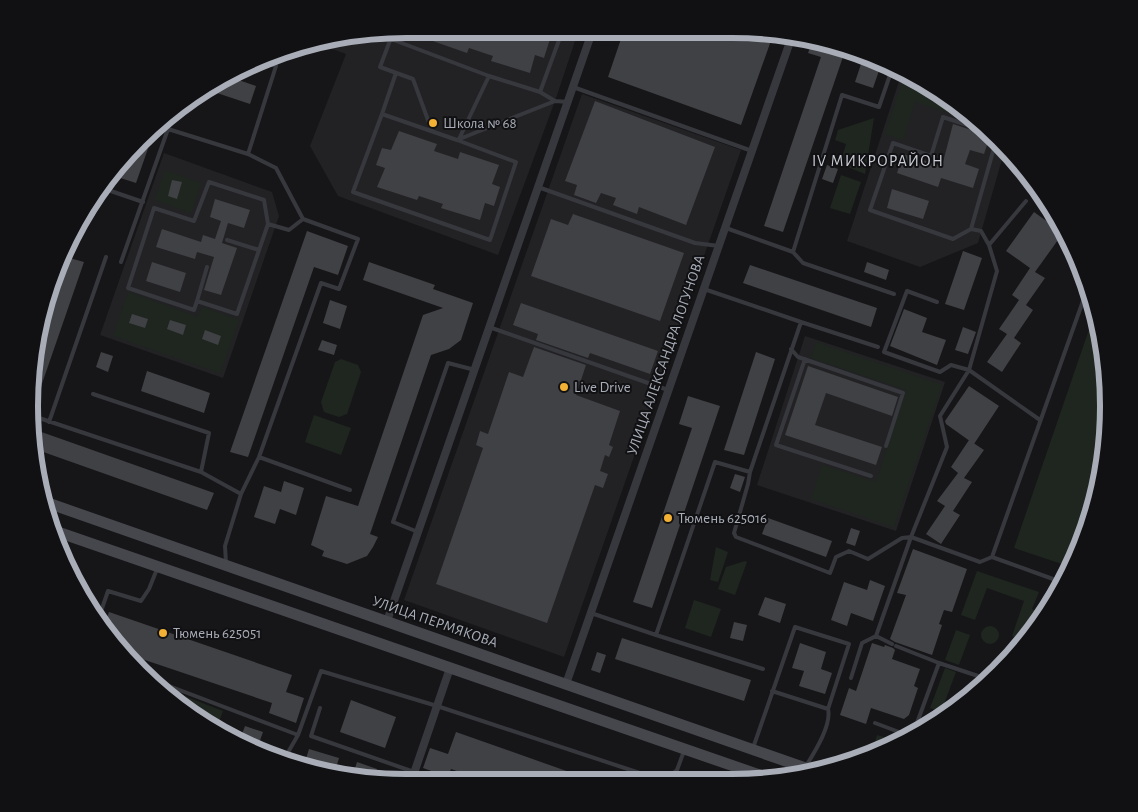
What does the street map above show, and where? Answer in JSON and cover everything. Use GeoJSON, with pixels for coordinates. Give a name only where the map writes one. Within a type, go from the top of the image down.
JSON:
{"type":"FeatureCollection","features":[{"type":"Feature","properties":{"kind":"main road","name":"УЛИЦА ПЕРМЯКОВА"},"geometry":{"type":"LineString","coordinates":[[51,504],[802,767]]}},
{"type":"Feature","properties":{"kind":"main road"},"geometry":{"type":"LineString","coordinates":[[61,533],[757,774]]}},
{"type":"Feature","properties":{"kind":"street"},"geometry":{"type":"LineString","coordinates":[[387,621],[590,38]]}},
{"type":"Feature","properties":{"kind":"street","name":"УЛИЦА АЛЕКСАНДРА ЛОГУНОВА"},"geometry":{"type":"LineString","coordinates":[[566,684],[790,43]]}},
{"type":"Feature","properties":{"kind":"street"},"geometry":{"type":"LineString","coordinates":[[414,772],[450,668]]}},
{"type":"Feature","properties":{"kind":"lane"},"geometry":{"type":"LineString","coordinates":[[540,92],[560,38]]}},
{"type":"Feature","properties":{"kind":"lane"},"geometry":{"type":"LineString","coordinates":[[432,132],[413,79],[380,67],[391,39],[489,76],[540,92],[555,101]]}},
{"type":"Feature","properties":{"kind":"lane"},"geometry":{"type":"LineString","coordinates":[[248,154],[276,66],[270,64]]}},
{"type":"Feature","properties":{"kind":"lane"},"geometry":{"type":"LineString","coordinates":[[382,114],[516,162],[490,240],[353,192],[396,73]]}},
{"type":"Feature","properties":{"kind":"lane"},"geometry":{"type":"LineString","coordinates":[[793,252],[842,95],[879,107],[890,74]]}},
{"type":"Feature","properties":{"kind":"lane"},"geometry":{"type":"LineString","coordinates":[[458,140],[489,76]]}},
{"type":"Feature","properties":{"kind":"lane"},"geometry":{"type":"LineString","coordinates":[[573,87],[752,151]]}},
{"type":"Feature","properties":{"kind":"lane"},"geometry":{"type":"LineString","coordinates":[[458,140],[555,101],[568,102]]}},
{"type":"Feature","properties":{"kind":"lane"},"geometry":{"type":"LineString","coordinates":[[972,127],[944,117],[931,156],[893,143],[870,210],[953,239],[971,228],[994,147]]}},
{"type":"Feature","properties":{"kind":"lane"},"geometry":{"type":"LineString","coordinates":[[121,262],[168,128],[248,154],[276,168],[304,219],[358,239],[339,289],[321,283],[259,457],[241,494],[224,546],[226,566]]}},
{"type":"Feature","properties":{"kind":"lane"},"geometry":{"type":"LineString","coordinates":[[197,301],[237,314],[268,224],[264,200],[209,182],[194,221],[154,208],[128,288],[194,310],[207,267]]}},
{"type":"Feature","properties":{"kind":"lane"},"geometry":{"type":"LineString","coordinates":[[538,187],[695,243],[719,246]]}},
{"type":"Feature","properties":{"kind":"lane"},"geometry":{"type":"LineString","coordinates":[[108,190],[143,202]]}},
{"type":"Feature","properties":{"kind":"lane"},"geometry":{"type":"LineString","coordinates":[[989,245],[1026,202]]}},
{"type":"Feature","properties":{"kind":"lane"},"geometry":{"type":"LineString","coordinates":[[268,224],[289,230],[304,219]]}},
{"type":"Feature","properties":{"kind":"lane"},"geometry":{"type":"LineString","coordinates":[[726,228],[793,252],[803,263],[894,294]]}},
{"type":"Feature","properties":{"kind":"lane"},"geometry":{"type":"LineString","coordinates":[[851,678],[862,644],[876,636],[911,537],[948,447],[940,416],[969,370],[996,271],[989,245],[981,231],[971,228]]}},
{"type":"Feature","properties":{"kind":"lane"},"geometry":{"type":"LineString","coordinates":[[227,240],[259,250]]}},
{"type":"Feature","properties":{"kind":"lane"},"geometry":{"type":"LineString","coordinates":[[49,422],[106,257]]}},
{"type":"Feature","properties":{"kind":"lane"},"geometry":{"type":"LineString","coordinates":[[704,288],[878,347]]}},
{"type":"Feature","properties":{"kind":"lane"},"geometry":{"type":"LineString","coordinates":[[937,302],[907,290],[884,352],[940,372],[952,365],[969,370],[1040,420]]}},
{"type":"Feature","properties":{"kind":"lane"},"geometry":{"type":"LineString","coordinates":[[992,557],[1084,298]]}},
{"type":"Feature","properties":{"kind":"lane"},"geometry":{"type":"LineString","coordinates":[[801,322],[750,472],[734,532],[736,537],[830,573],[836,557],[849,551],[868,559],[902,538],[911,537],[980,562],[992,557],[1056,580]]}},
{"type":"Feature","properties":{"kind":"lane"},"geometry":{"type":"LineString","coordinates":[[489,327],[668,390]]}},
{"type":"Feature","properties":{"kind":"lane"},"geometry":{"type":"LineString","coordinates":[[791,349],[798,357],[903,393],[886,446]]}},
{"type":"Feature","properties":{"kind":"lane"},"geometry":{"type":"LineString","coordinates":[[805,359],[776,446],[871,476]]}},
{"type":"Feature","properties":{"kind":"lane"},"geometry":{"type":"LineString","coordinates":[[418,532],[393,522],[448,363],[475,370]]}},
{"type":"Feature","properties":{"kind":"lane"},"geometry":{"type":"LineString","coordinates":[[93,394],[209,434],[201,472]]}},
{"type":"Feature","properties":{"kind":"lane"},"geometry":{"type":"LineString","coordinates":[[38,418],[201,472],[241,494]]}},
{"type":"Feature","properties":{"kind":"lane"},"geometry":{"type":"LineString","coordinates":[[259,457],[350,490]]}},
{"type":"Feature","properties":{"kind":"lane"},"geometry":{"type":"LineString","coordinates":[[656,635],[715,462],[750,472]]}},
{"type":"Feature","properties":{"kind":"lane"},"geometry":{"type":"LineString","coordinates":[[101,612],[108,591],[141,601],[149,589],[158,567]]}},
{"type":"Feature","properties":{"kind":"lane"},"geometry":{"type":"LineString","coordinates":[[590,613],[763,669]]}},
{"type":"Feature","properties":{"kind":"lane"},"geometry":{"type":"LineString","coordinates":[[752,750],[796,627],[849,644],[828,709],[829,715],[811,765]]}},
{"type":"Feature","properties":{"kind":"lane"},"geometry":{"type":"LineString","coordinates":[[876,636],[939,663],[982,677]]}},
{"type":"Feature","properties":{"kind":"lane"},"geometry":{"type":"LineString","coordinates":[[916,725],[939,663]]}},
{"type":"Feature","properties":{"kind":"lane"},"geometry":{"type":"LineString","coordinates":[[287,755],[298,735],[321,671],[437,706],[644,774]]}},
{"type":"Feature","properties":{"kind":"lane"},"geometry":{"type":"LineString","coordinates":[[165,684],[298,735]]}},
{"type":"Feature","properties":{"kind":"lane"},"geometry":{"type":"LineString","coordinates":[[772,691],[828,709]]}},
{"type":"Feature","properties":{"kind":"lane"},"geometry":{"type":"LineString","coordinates":[[320,708],[311,736],[420,774]]}},
{"type":"Feature","properties":{"kind":"lane"},"geometry":{"type":"LineString","coordinates":[[875,724],[901,733]]}},
{"type":"Feature","properties":{"kind":"lane"},"geometry":{"type":"LineString","coordinates":[[673,774],[677,770],[685,749]]}},
{"type":"Feature","properties":{"kind":"shaded area","name":"Школа № 68"},"geometry":{"type":"Polygon","coordinates":[[[382,38],[576,38],[555,101],[498,255],[338,196],[310,146],[346,54],[332,49],[333,45],[382,38]]]}},
{"type":"Feature","properties":{"kind":"shaded area"},"geometry":{"type":"Polygon","coordinates":[[[900,79],[937,100],[956,114],[993,145],[1003,156],[978,243],[920,267],[847,241],[900,79]]]}},
{"type":"Feature","properties":{"kind":"shaded area"},"geometry":{"type":"Polygon","coordinates":[[[903,80],[937,100],[959,116],[915,102],[903,140],[885,134],[903,80]]]}},
{"type":"Feature","properties":{"kind":"shaded area"},"geometry":{"type":"Polygon","coordinates":[[[582,94],[741,150],[564,657],[404,600],[582,94]]]}},
{"type":"Feature","properties":{"kind":"shaded area"},"geometry":{"type":"Polygon","coordinates":[[[874,118],[865,174],[840,164],[846,144],[835,140],[838,130],[874,118]]]}},
{"type":"Feature","properties":{"kind":"shaded area"},"geometry":{"type":"Polygon","coordinates":[[[164,153],[272,192],[279,216],[223,378],[100,335],[164,153]]]}},
{"type":"Feature","properties":{"kind":"shaded area"},"geometry":{"type":"Polygon","coordinates":[[[165,170],[201,183],[191,213],[155,200],[165,170]]]}},
{"type":"Feature","properties":{"kind":"shaded area"},"geometry":{"type":"Polygon","coordinates":[[[841,175],[861,182],[850,214],[830,208],[841,175]]]}},
{"type":"Feature","properties":{"kind":"shaded area"},"geometry":{"type":"Polygon","coordinates":[[[128,292],[198,317],[202,307],[239,320],[220,373],[113,336],[128,292]]]}},
{"type":"Feature","properties":{"kind":"shaded area"},"geometry":{"type":"Polygon","coordinates":[[[1091,324],[1100,382],[1100,430],[1093,478],[1081,524],[1064,565],[1014,548],[1091,324]]]}},
{"type":"Feature","properties":{"kind":"shaded area"},"geometry":{"type":"Polygon","coordinates":[[[805,336],[945,382],[896,531],[757,485],[805,336]]]}},
{"type":"Feature","properties":{"kind":"shaded area"},"geometry":{"type":"Polygon","coordinates":[[[816,342],[942,385],[894,527],[811,499],[822,465],[876,482],[906,390],[811,358],[816,342]]]}},
{"type":"Feature","properties":{"kind":"shaded area"},"geometry":{"type":"Polygon","coordinates":[[[341,359],[358,365],[361,372],[347,414],[339,417],[324,412],[321,402],[335,362],[341,359]]]}},
{"type":"Feature","properties":{"kind":"shaded area"},"geometry":{"type":"Polygon","coordinates":[[[314,415],[351,428],[341,455],[305,442],[314,415]]]}},
{"type":"Feature","properties":{"kind":"shaded area"},"geometry":{"type":"Polygon","coordinates":[[[716,547],[728,552],[718,582],[710,580],[716,547]]]}},
{"type":"Feature","properties":{"kind":"shaded area"},"geometry":{"type":"Polygon","coordinates":[[[747,562],[735,595],[718,589],[726,567],[747,562]]]}},
{"type":"Feature","properties":{"kind":"shaded area"},"geometry":{"type":"Polygon","coordinates":[[[977,571],[1039,592],[1032,609],[1037,612],[1018,638],[1012,636],[1024,601],[987,588],[975,620],[961,615],[977,571]]]}},
{"type":"Feature","properties":{"kind":"shaded area"},"geometry":{"type":"Polygon","coordinates":[[[694,600],[721,609],[711,637],[685,628],[694,600]]]}},
{"type":"Feature","properties":{"kind":"shaded area"},"geometry":{"type":"Polygon","coordinates":[[[990,626],[996,629],[999,635],[996,641],[990,644],[984,641],[981,635],[984,629],[990,626]]]}},
{"type":"Feature","properties":{"kind":"shaded area"},"geometry":{"type":"Polygon","coordinates":[[[956,630],[970,635],[959,665],[945,660],[956,630]]]}},
{"type":"Feature","properties":{"kind":"shaded area"},"geometry":{"type":"Polygon","coordinates":[[[945,668],[956,672],[943,708],[938,711],[930,708],[945,668]]]}},
{"type":"Feature","properties":{"kind":"shaded area"},"geometry":{"type":"Polygon","coordinates":[[[175,692],[223,711],[219,723],[175,692]]]}},
{"type":"Feature","properties":{"kind":"shaded area"},"geometry":{"type":"Polygon","coordinates":[[[877,735],[889,739],[874,746],[877,735]]]}},
{"type":"Feature","properties":{"kind":"building"},"geometry":{"type":"Polygon","coordinates":[[[621,38],[756,38],[771,40],[741,125],[608,77],[621,38]]]}},
{"type":"Feature","properties":{"kind":"building"},"geometry":{"type":"Polygon","coordinates":[[[427,39],[550,39],[544,58],[535,55],[530,73],[491,61],[493,56],[469,48],[467,53],[427,39]]]}},
{"type":"Feature","properties":{"kind":"building"},"geometry":{"type":"Polygon","coordinates":[[[810,46],[844,55],[783,232],[764,226],[821,57],[808,53],[810,46]]]}},
{"type":"Feature","properties":{"kind":"building"},"geometry":{"type":"Polygon","coordinates":[[[862,62],[880,69],[873,88],[855,82],[862,62]]]}},
{"type":"Feature","properties":{"kind":"building"},"geometry":{"type":"Polygon","coordinates":[[[237,79],[256,86],[250,104],[214,92],[237,79]]]}},
{"type":"Feature","properties":{"kind":"building"},"geometry":{"type":"Polygon","coordinates":[[[595,101],[715,147],[686,225],[639,207],[637,214],[613,205],[616,198],[601,193],[596,203],[574,195],[577,185],[565,181],[595,101]]]}},
{"type":"Feature","properties":{"kind":"building"},"geometry":{"type":"Polygon","coordinates":[[[953,124],[979,132],[988,141],[984,154],[970,150],[965,164],[979,169],[973,188],[941,178],[938,187],[897,173],[903,154],[942,166],[953,124]]]}},
{"type":"Feature","properties":{"kind":"building"},"geometry":{"type":"Polygon","coordinates":[[[399,131],[437,144],[434,151],[458,159],[460,152],[499,165],[492,184],[500,187],[494,206],[485,203],[480,220],[441,208],[443,204],[419,196],[417,200],[377,187],[385,168],[376,165],[382,148],[391,150],[399,131]]]}},
{"type":"Feature","properties":{"kind":"building"},"geometry":{"type":"Polygon","coordinates":[[[151,140],[136,183],[118,177],[151,140]]]}},
{"type":"Feature","properties":{"kind":"building"},"geometry":{"type":"Polygon","coordinates":[[[827,165],[838,169],[833,183],[822,179],[827,165]]]}},
{"type":"Feature","properties":{"kind":"building"},"geometry":{"type":"Polygon","coordinates":[[[172,180],[182,182],[177,199],[168,196],[172,180]]]}},
{"type":"Feature","properties":{"kind":"building"},"geometry":{"type":"Polygon","coordinates":[[[892,189],[929,201],[923,219],[887,208],[892,189]]]}},
{"type":"Feature","properties":{"kind":"building"},"geometry":{"type":"Polygon","coordinates":[[[215,199],[250,210],[244,228],[228,223],[222,243],[237,248],[221,295],[204,290],[214,257],[197,252],[195,259],[156,247],[162,229],[201,242],[203,235],[215,239],[221,221],[210,217],[215,199]]]}},
{"type":"Feature","properties":{"kind":"building"},"geometry":{"type":"Polygon","coordinates":[[[1034,212],[1053,226],[1059,238],[1035,272],[1045,278],[1026,305],[1033,310],[1014,338],[1021,343],[1002,372],[987,362],[1007,334],[999,329],[1019,300],[1012,295],[1030,268],[1006,251],[1034,212]]]}},
{"type":"Feature","properties":{"kind":"building"},"geometry":{"type":"Polygon","coordinates":[[[573,214],[684,253],[660,321],[531,276],[551,219],[568,225],[573,214]]]}},
{"type":"Feature","properties":{"kind":"building"},"geometry":{"type":"Polygon","coordinates":[[[307,231],[348,246],[338,275],[314,267],[248,457],[230,452],[307,231]]]}},
{"type":"Feature","properties":{"kind":"building"},"geometry":{"type":"Polygon","coordinates":[[[963,251],[982,258],[964,310],[945,304],[963,251]]]}},
{"type":"Feature","properties":{"kind":"building"},"geometry":{"type":"Polygon","coordinates":[[[69,258],[84,262],[38,395],[38,382],[45,334],[57,288],[69,258]]]}},
{"type":"Feature","properties":{"kind":"building"},"geometry":{"type":"Polygon","coordinates":[[[152,262],[186,273],[180,292],[146,281],[152,262]]]}},
{"type":"Feature","properties":{"kind":"building"},"geometry":{"type":"Polygon","coordinates":[[[369,262],[435,285],[433,289],[473,303],[461,340],[449,349],[431,355],[370,534],[378,537],[367,556],[347,564],[322,556],[324,551],[311,545],[326,496],[358,506],[423,315],[443,308],[363,280],[369,262]]]}},
{"type":"Feature","properties":{"kind":"building"},"geometry":{"type":"Polygon","coordinates":[[[867,262],[889,270],[886,280],[864,272],[867,262]]]}},
{"type":"Feature","properties":{"kind":"building"},"geometry":{"type":"Polygon","coordinates":[[[750,265],[877,308],[871,327],[743,283],[750,265]]]}},
{"type":"Feature","properties":{"kind":"building"},"geometry":{"type":"Polygon","coordinates":[[[330,300],[347,306],[340,329],[323,323],[330,300]]]}},
{"type":"Feature","properties":{"kind":"building"},"geometry":{"type":"Polygon","coordinates":[[[521,303],[658,351],[650,374],[590,353],[588,358],[536,340],[538,334],[513,325],[521,303]]]}},
{"type":"Feature","properties":{"kind":"building"},"geometry":{"type":"Polygon","coordinates":[[[904,309],[927,318],[922,332],[946,340],[937,365],[890,346],[904,309]]]}},
{"type":"Feature","properties":{"kind":"building"},"geometry":{"type":"Polygon","coordinates":[[[132,314],[148,319],[145,328],[129,323],[132,314]]]}},
{"type":"Feature","properties":{"kind":"building"},"geometry":{"type":"Polygon","coordinates":[[[170,320],[186,325],[183,335],[167,329],[170,320]]]}},
{"type":"Feature","properties":{"kind":"building"},"geometry":{"type":"Polygon","coordinates":[[[963,327],[976,332],[968,354],[955,350],[963,327]]]}},
{"type":"Feature","properties":{"kind":"building"},"geometry":{"type":"Polygon","coordinates":[[[205,330],[221,336],[218,345],[202,339],[205,330]]]}},
{"type":"Feature","properties":{"kind":"building"},"geometry":{"type":"Polygon","coordinates":[[[322,340],[337,345],[334,355],[318,350],[322,340]]]}},
{"type":"Feature","properties":{"kind":"building"},"geometry":{"type":"Polygon","coordinates":[[[534,347],[586,365],[576,395],[620,411],[609,445],[613,447],[609,457],[605,455],[600,471],[608,474],[603,488],[595,485],[547,623],[436,584],[483,448],[476,445],[480,431],[488,434],[509,372],[523,377],[534,347]]]}},
{"type":"Feature","properties":{"kind":"building"},"geometry":{"type":"Polygon","coordinates":[[[101,352],[113,356],[108,372],[96,367],[101,352]]]}},
{"type":"Feature","properties":{"kind":"building"},"geometry":{"type":"Polygon","coordinates":[[[756,352],[775,359],[744,455],[724,450],[756,352]]]}},
{"type":"Feature","properties":{"kind":"building"},"geometry":{"type":"Polygon","coordinates":[[[808,366],[898,397],[892,416],[826,393],[815,425],[882,447],[876,465],[785,435],[808,366]]]}},
{"type":"Feature","properties":{"kind":"building"},"geometry":{"type":"Polygon","coordinates":[[[147,371],[210,393],[204,413],[141,391],[147,371]]]}},
{"type":"Feature","properties":{"kind":"building"},"geometry":{"type":"Polygon","coordinates":[[[969,386],[999,406],[974,444],[946,424],[945,421],[969,386]]]}},
{"type":"Feature","properties":{"kind":"building"},"geometry":{"type":"Polygon","coordinates":[[[688,396],[720,406],[652,608],[633,602],[692,428],[679,424],[688,396]]]}},
{"type":"Feature","properties":{"kind":"building"},"geometry":{"type":"Polygon","coordinates":[[[38,431],[214,493],[207,510],[41,451],[38,431]]]}},
{"type":"Feature","properties":{"kind":"building"},"geometry":{"type":"Polygon","coordinates":[[[969,440],[984,450],[964,478],[972,482],[953,511],[960,515],[941,544],[926,534],[945,506],[937,501],[958,473],[951,467],[969,440]]]}},
{"type":"Feature","properties":{"kind":"building"},"geometry":{"type":"Polygon","coordinates":[[[735,474],[745,477],[740,492],[730,488],[735,474]]]}},
{"type":"Feature","properties":{"kind":"building"},"geometry":{"type":"Polygon","coordinates":[[[284,481],[304,488],[296,515],[280,509],[275,524],[254,517],[264,486],[281,492],[284,481]]]}},
{"type":"Feature","properties":{"kind":"building"},"geometry":{"type":"Polygon","coordinates":[[[768,518],[832,541],[826,557],[762,534],[768,518]]]}},
{"type":"Feature","properties":{"kind":"building"},"geometry":{"type":"Polygon","coordinates":[[[851,528],[860,531],[855,546],[846,543],[851,528]]]}},
{"type":"Feature","properties":{"kind":"building"},"geometry":{"type":"Polygon","coordinates":[[[913,549],[967,569],[952,612],[944,610],[939,624],[942,625],[932,655],[890,639],[906,595],[897,593],[913,549]]]}},
{"type":"Feature","properties":{"kind":"building"},"geometry":{"type":"Polygon","coordinates":[[[870,580],[885,586],[873,621],[851,613],[847,626],[831,620],[844,582],[867,590],[870,580]]]}},
{"type":"Feature","properties":{"kind":"building"},"geometry":{"type":"Polygon","coordinates":[[[765,597],[786,604],[780,623],[758,615],[765,597]]]}},
{"type":"Feature","properties":{"kind":"building"},"geometry":{"type":"Polygon","coordinates":[[[109,612],[292,675],[286,692],[304,698],[296,723],[269,713],[272,703],[136,657],[106,620],[109,612]]]}},
{"type":"Feature","properties":{"kind":"building"},"geometry":{"type":"Polygon","coordinates":[[[734,622],[747,625],[743,641],[730,638],[734,622]]]}},
{"type":"Feature","properties":{"kind":"building"},"geometry":{"type":"Polygon","coordinates":[[[622,638],[751,680],[744,701],[615,659],[622,638]]]}},
{"type":"Feature","properties":{"kind":"building"},"geometry":{"type":"Polygon","coordinates":[[[800,643],[826,652],[821,669],[832,673],[825,694],[799,686],[804,671],[792,668],[800,643]]]}},
{"type":"Feature","properties":{"kind":"building"},"geometry":{"type":"Polygon","coordinates":[[[872,643],[893,648],[895,650],[892,659],[920,669],[914,686],[918,688],[909,715],[904,719],[871,708],[866,724],[840,715],[849,688],[856,691],[872,643]]]}},
{"type":"Feature","properties":{"kind":"building"},"geometry":{"type":"Polygon","coordinates":[[[597,652],[606,655],[600,673],[591,670],[597,652]]]}},
{"type":"Feature","properties":{"kind":"building"},"geometry":{"type":"Polygon","coordinates":[[[351,700],[396,717],[385,748],[340,732],[351,700]]]}},
{"type":"Feature","properties":{"kind":"building"},"geometry":{"type":"Polygon","coordinates":[[[245,726],[263,732],[259,743],[242,735],[245,726]]]}},
{"type":"Feature","properties":{"kind":"building"},"geometry":{"type":"Polygon","coordinates":[[[456,732],[575,774],[466,774],[451,769],[449,774],[440,774],[423,768],[430,748],[448,754],[456,732]]]}},
{"type":"Feature","properties":{"kind":"building"},"geometry":{"type":"Polygon","coordinates":[[[309,749],[339,758],[336,767],[305,760],[309,749]]]}},
{"type":"Feature","properties":{"kind":"building"},"geometry":{"type":"Polygon","coordinates":[[[357,762],[377,769],[376,773],[354,770],[357,762]]]}},
{"type":"Feature","properties":{"kind":"place","name":"Школа № 68"},"geometry":{"type":"Point","coordinates":[433,123]}},
{"type":"Feature","properties":{"kind":"place","name":"Live Drive"},"geometry":{"type":"Point","coordinates":[564,387]}},
{"type":"Feature","properties":{"kind":"place","name":"Тюмень 625016"},"geometry":{"type":"Point","coordinates":[668,518]}},
{"type":"Feature","properties":{"kind":"place","name":"Тюмень 625051"},"geometry":{"type":"Point","coordinates":[163,633]}},
{"type":"Feature","properties":{"kind":"district","name":"IV МИКРОРАЙОН"},"geometry":{"type":"Point","coordinates":[878,161]}}]}
